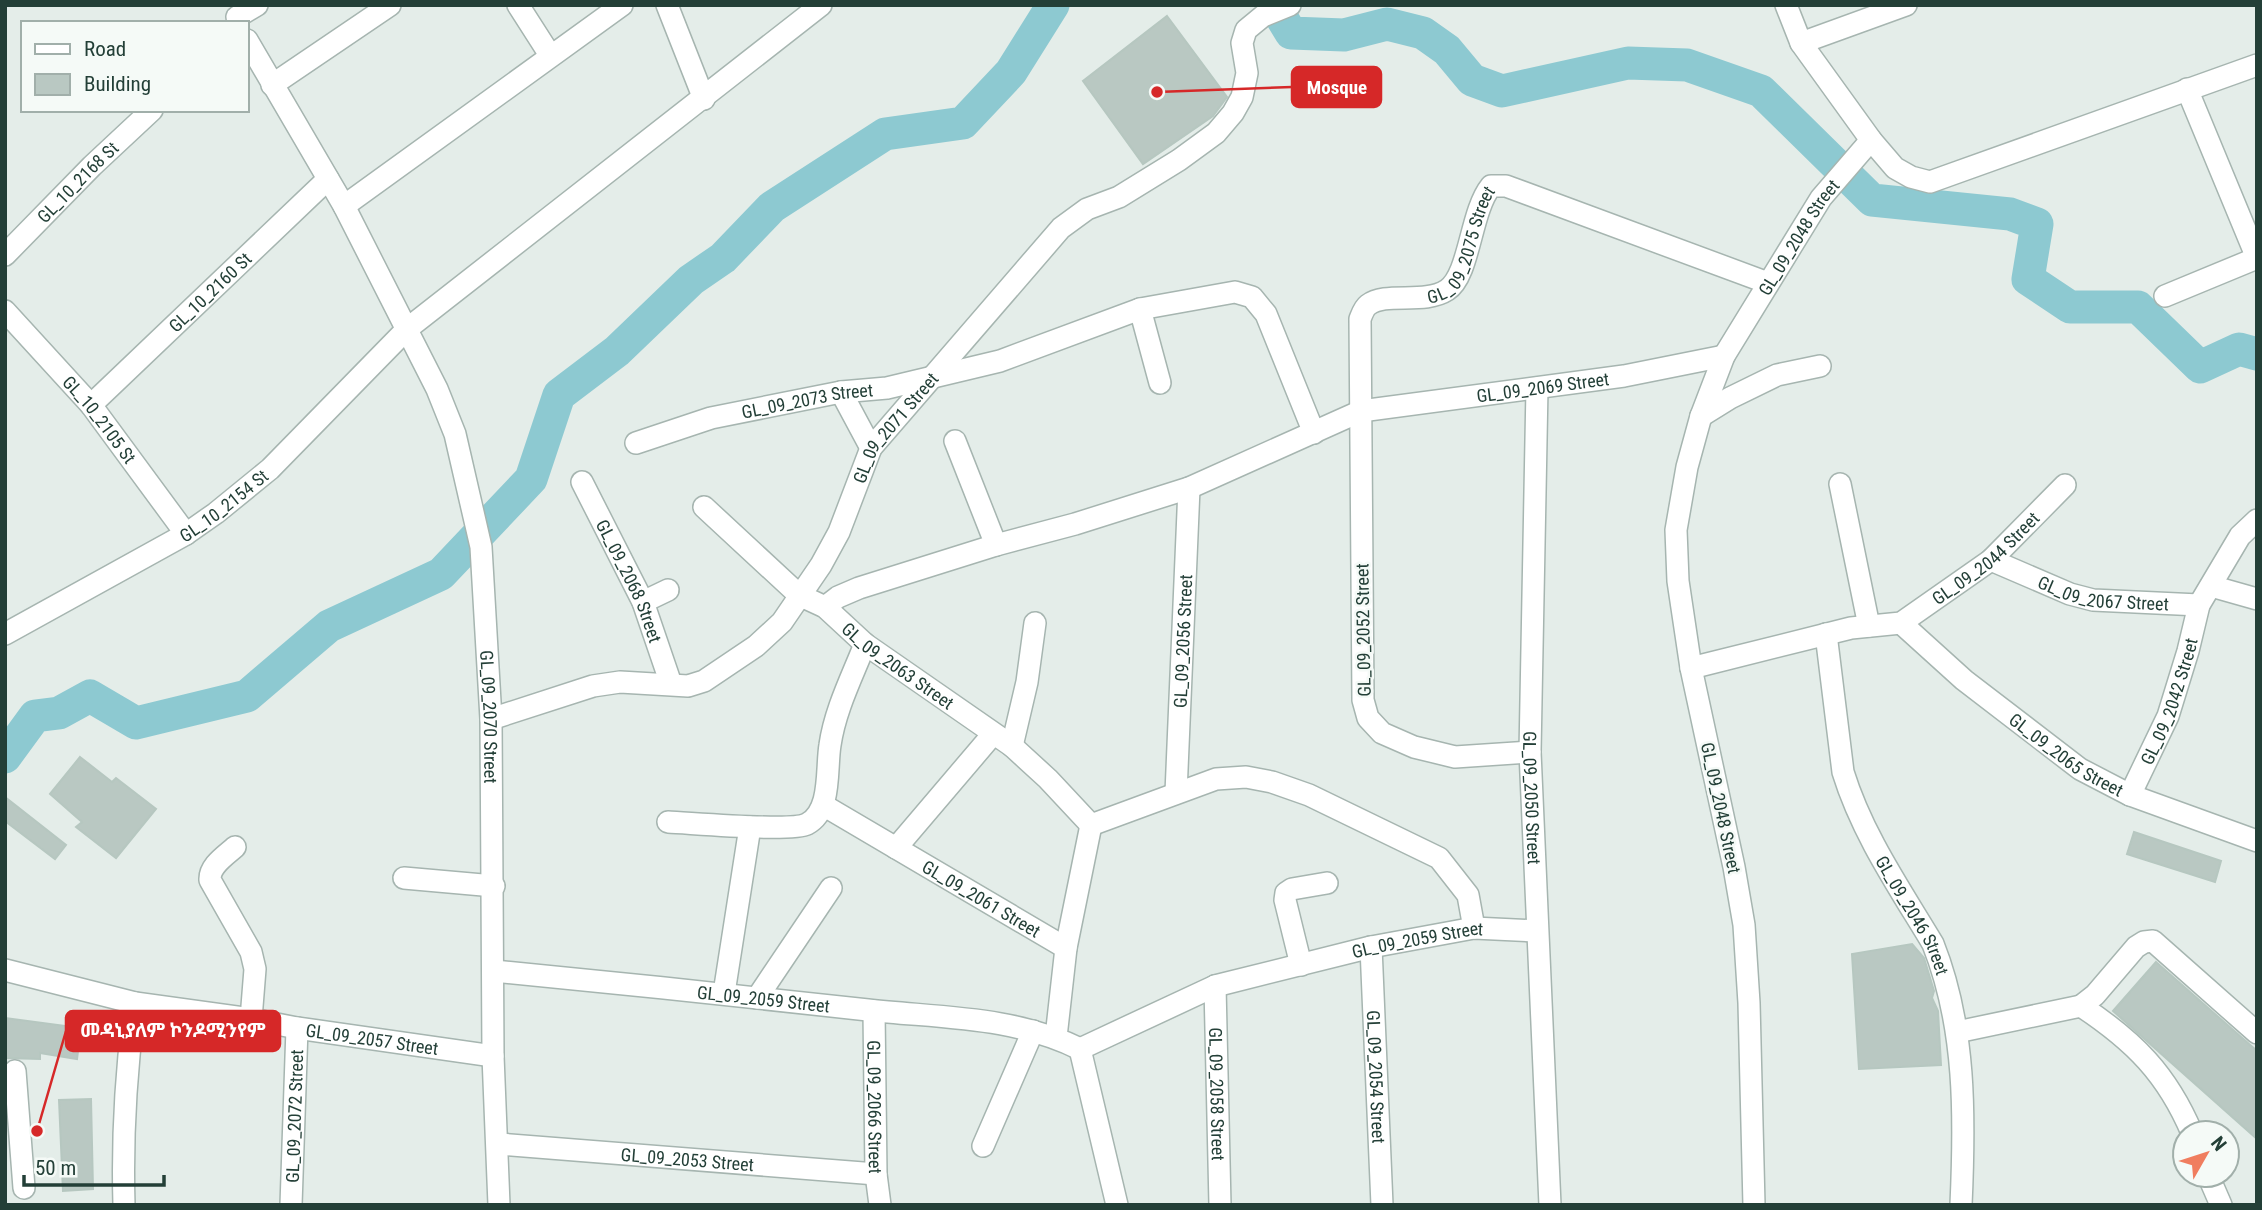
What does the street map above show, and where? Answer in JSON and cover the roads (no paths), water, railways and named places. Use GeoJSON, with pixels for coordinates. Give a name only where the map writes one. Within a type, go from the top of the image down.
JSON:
{"type":"FeatureCollection","features":[{"type":"Feature","properties":{"kind":"street"},"geometry":{"type":"LineString","coordinates":[[235,15],[257,5]]}},
{"type":"Feature","properties":{"kind":"street"},"geometry":{"type":"LineString","coordinates":[[272,85],[390,5]]}},
{"type":"Feature","properties":{"kind":"street"},"geometry":{"type":"LineString","coordinates":[[518,5],[550,55]]}},
{"type":"Feature","properties":{"kind":"street"},"geometry":{"type":"LineString","coordinates":[[344,206],[622,5]]}},
{"type":"Feature","properties":{"kind":"street"},"geometry":{"type":"LineString","coordinates":[[667,5],[704,99]]}},
{"type":"Feature","properties":{"kind":"street","name":"GL_10_2154 St"},"geometry":{"type":"LineString","coordinates":[[5,634],[186,534],[270,469],[407,329],[821,5]]}},
{"type":"Feature","properties":{"kind":"street","name":"GL_09_2071 Street"},"geometry":{"type":"LineString","coordinates":[[491,719],[593,686],[620,682],[688,686],[704,681],[756,646],[782,622],[821,565],[839,532],[871,448],[930,376],[1061,228],[1087,209],[1129,191],[1216,133],[1242,97],[1247,73],[1242,43],[1246,30],[1263,16],[1290,5]]}},
{"type":"Feature","properties":{"kind":"street"},"geometry":{"type":"LineString","coordinates":[[1786,5],[1801,43],[1871,140],[1895,168],[1911,177],[1930,182],[2257,65]]}},
{"type":"Feature","properties":{"kind":"street"},"geometry":{"type":"LineString","coordinates":[[1801,43],[1906,5]]}},
{"type":"Feature","properties":{"kind":"street","name":"GL_09_2070 Street"},"geometry":{"type":"LineString","coordinates":[[248,42],[344,206],[437,389],[455,434],[481,547],[491,719],[493,1056],[499,1144],[499,1205]]}},
{"type":"Feature","properties":{"kind":"street"},"geometry":{"type":"LineString","coordinates":[[2165,296],[2257,258],[2187,89]]}},
{"type":"Feature","properties":{"kind":"street","name":"GL_10_2168 St"},"geometry":{"type":"LineString","coordinates":[[5,255],[92,166],[150,112]]}},
{"type":"Feature","properties":{"kind":"street","name":"GL_09_2048 Street"},"geometry":{"type":"LineString","coordinates":[[1754,1205],[1749,1003],[1744,925],[1691,668],[1678,581],[1676,530],[1687,467],[1701,416],[1724,356],[1821,198],[1871,140]]}},
{"type":"Feature","properties":{"kind":"street","name":"GL_10_2160 St"},"geometry":{"type":"LineString","coordinates":[[91,405],[328,180]]}},
{"type":"Feature","properties":{"kind":"street","name":"GL_09_2075 Street"},"geometry":{"type":"LineString","coordinates":[[1361,411],[1360,319],[1366,306],[1378,300],[1431,298],[1449,289],[1460,277],[1481,197],[1491,186],[1506,186],[1768,283]]}},
{"type":"Feature","properties":{"kind":"street","name":"GL_09_2073 Street"},"geometry":{"type":"LineString","coordinates":[[636,443],[711,418],[841,393],[887,388],[1000,360],[1140,309],[1236,292],[1252,297],[1266,314],[1314,433]]}},
{"type":"Feature","properties":{"kind":"street"},"geometry":{"type":"LineString","coordinates":[[1140,309],[1160,383]]}},
{"type":"Feature","properties":{"kind":"street","name":"GL_10_2105 St"},"geometry":{"type":"LineString","coordinates":[[5,311],[91,405],[186,534]]}},
{"type":"Feature","properties":{"kind":"street","name":"GL_09_2069 Street"},"geometry":{"type":"LineString","coordinates":[[825,607],[838,597],[859,588],[1189,488],[1361,411],[1624,376],[1724,356]]}},
{"type":"Feature","properties":{"kind":"street"},"geometry":{"type":"LineString","coordinates":[[1701,416],[1741,392],[1777,375],[1820,366]]}},
{"type":"Feature","properties":{"kind":"street","name":"GL_09_2050 Street"},"geometry":{"type":"LineString","coordinates":[[1536,388],[1530,752],[1550,1205]]}},
{"type":"Feature","properties":{"kind":"street"},"geometry":{"type":"LineString","coordinates":[[841,393],[871,448]]}},
{"type":"Feature","properties":{"kind":"street","name":"GL_09_2052 Street"},"geometry":{"type":"LineString","coordinates":[[1361,411],[1363,700],[1368,719],[1382,733],[1403,743],[1455,757],[1530,752]]}},
{"type":"Feature","properties":{"kind":"street"},"geometry":{"type":"LineString","coordinates":[[955,441],[996,545]]}},
{"type":"Feature","properties":{"kind":"street","name":"GL_09_2068 Street"},"geometry":{"type":"LineString","coordinates":[[582,482],[643,602],[671,684]]}},
{"type":"Feature","properties":{"kind":"street"},"geometry":{"type":"LineString","coordinates":[[1840,484],[1869,626]]}},
{"type":"Feature","properties":{"kind":"street","name":"GL_09_2044 Street"},"geometry":{"type":"LineString","coordinates":[[1901,623],[1991,560],[2065,485]]}},
{"type":"Feature","properties":{"kind":"street","name":"GL_09_2056 Street"},"geometry":{"type":"LineString","coordinates":[[1176,793],[1189,488]]}},
{"type":"Feature","properties":{"kind":"street","name":"GL_09_2063 Street"},"geometry":{"type":"LineString","coordinates":[[704,507],[799,595],[825,607],[865,644],[1012,746],[1048,779],[1091,825]]}},
{"type":"Feature","properties":{"kind":"street"},"geometry":{"type":"LineString","coordinates":[[2200,605],[2240,536],[2257,520]]}},
{"type":"Feature","properties":{"kind":"street","name":"GL_09_2067 Street"},"geometry":{"type":"LineString","coordinates":[[1991,560],[2070,594],[2093,600],[2200,605]]}},
{"type":"Feature","properties":{"kind":"street"},"geometry":{"type":"LineString","coordinates":[[2211,586],[2257,599]]}},
{"type":"Feature","properties":{"kind":"street"},"geometry":{"type":"LineString","coordinates":[[643,602],[667,590]]}},
{"type":"Feature","properties":{"kind":"street","name":"GL_09_2042 Street"},"geometry":{"type":"LineString","coordinates":[[2130,795],[2168,716],[2200,605]]}},
{"type":"Feature","properties":{"kind":"street"},"geometry":{"type":"LineString","coordinates":[[1691,668],[1826,634],[1901,623]]}},
{"type":"Feature","properties":{"kind":"street","name":"GL_09_2065 Street"},"geometry":{"type":"LineString","coordinates":[[1901,623],[1964,680],[2080,769],[2130,795],[2253,833]]}},
{"type":"Feature","properties":{"kind":"street"},"geometry":{"type":"LineString","coordinates":[[1012,746],[1027,682],[1035,624]]}},
{"type":"Feature","properties":{"kind":"street","name":"GL_09_2046 Street"},"geometry":{"type":"LineString","coordinates":[[1826,634],[1843,772],[1849,792],[1865,828],[1933,944],[1940,961],[1957,1032],[1964,1131],[1961,1205]]}},
{"type":"Feature","properties":{"kind":"street"},"geometry":{"type":"LineString","coordinates":[[668,822],[750,827],[805,825],[814,818],[823,805],[830,743],[842,701],[865,644]]}},
{"type":"Feature","properties":{"kind":"street"},"geometry":{"type":"LineString","coordinates":[[896,848],[993,734]]}},
{"type":"Feature","properties":{"kind":"street"},"geometry":{"type":"LineString","coordinates":[[1056,1037],[1066,948],[1091,825],[1216,779],[1246,777],[1272,782],[1309,795],[1439,858],[1468,895],[1474,928]]}},
{"type":"Feature","properties":{"kind":"street","name":"GL_09_2061 Street"},"geometry":{"type":"LineString","coordinates":[[823,805],[1066,948]]}},
{"type":"Feature","properties":{"kind":"street"},"geometry":{"type":"LineString","coordinates":[[724,993],[750,827]]}},
{"type":"Feature","properties":{"kind":"street"},"geometry":{"type":"LineString","coordinates":[[235,847],[214,867],[210,880],[251,952],[255,969],[251,1019]]}},
{"type":"Feature","properties":{"kind":"street"},"geometry":{"type":"LineString","coordinates":[[404,878],[494,886]]}},
{"type":"Feature","properties":{"kind":"street"},"geometry":{"type":"LineString","coordinates":[[1301,965],[1284,900],[1286,893],[1292,889],[1327,883]]}},
{"type":"Feature","properties":{"kind":"street"},"geometry":{"type":"LineString","coordinates":[[757,998],[831,888]]}},
{"type":"Feature","properties":{"kind":"street","name":"GL_09_2059 Street"},"geometry":{"type":"LineString","coordinates":[[494,971],[968,1018],[1056,1037],[1080,1049],[1215,985],[1371,947],[1474,928],[1537,931]]}},
{"type":"Feature","properties":{"kind":"street"},"geometry":{"type":"LineString","coordinates":[[1957,1032],[2081,1006],[2095,995],[2136,947],[2152,941],[2257,1033]]}},
{"type":"Feature","properties":{"kind":"street","name":"GL_09_2054 Street"},"geometry":{"type":"LineString","coordinates":[[1371,947],[1382,1205]]}},
{"type":"Feature","properties":{"kind":"street","name":"GL_09_2057 Street"},"geometry":{"type":"LineString","coordinates":[[5,970],[135,1003],[493,1056]]}},
{"type":"Feature","properties":{"kind":"street","name":"GL_09_2058 Street"},"geometry":{"type":"LineString","coordinates":[[1215,985],[1220,1205]]}},
{"type":"Feature","properties":{"kind":"street"},"geometry":{"type":"LineString","coordinates":[[124,1205],[122,1151],[126,1071],[135,1003]]}},
{"type":"Feature","properties":{"kind":"street"},"geometry":{"type":"LineString","coordinates":[[2081,1006],[2108,1024],[2150,1062],[2172,1093],[2185,1119]]}},
{"type":"Feature","properties":{"kind":"street","name":"GL_09_2066 Street"},"geometry":{"type":"LineString","coordinates":[[874,1010],[876,1174],[880,1205]]}},
{"type":"Feature","properties":{"kind":"street","name":"GL_09_2072 Street"},"geometry":{"type":"LineString","coordinates":[[291,1205],[297,1028]]}},
{"type":"Feature","properties":{"kind":"street"},"geometry":{"type":"LineString","coordinates":[[983,1146],[1033,1031]]}},
{"type":"Feature","properties":{"kind":"street"},"geometry":{"type":"LineString","coordinates":[[1080,1049],[1116,1205]]}},
{"type":"Feature","properties":{"kind":"street"},"geometry":{"type":"LineString","coordinates":[[15,1071],[12,1139],[24,1188]]}},
{"type":"Feature","properties":{"kind":"street","name":"GL_09_2053 Street"},"geometry":{"type":"LineString","coordinates":[[499,1144],[876,1174]]}},
{"type":"Feature","properties":{"kind":"waterway"},"geometry":{"type":"LineString","coordinates":[[5,757],[35,716],[59,713],[90,696],[136,723],[247,696],[329,626],[441,574],[531,479],[559,395],[617,351],[691,280],[723,258],[772,207],[885,134],[963,123],[1011,72],[1053,5]]}},
{"type":"Feature","properties":{"kind":"waterway"},"geometry":{"type":"LineString","coordinates":[[1274,5],[1291,33],[1344,35],[1387,24],[1423,33],[1447,50],[1472,80],[1502,91],[1628,63],[1687,65],[1761,91],[1872,200],[2010,214],[2037,224],[2028,279],[2070,307],[2138,307],[2200,367],[2239,349],[2257,354]]}},
{"type":"Feature","properties":{"kind":"place","name":"Mosque"},"geometry":{"type":"Point","coordinates":[1157,92]}},
{"type":"Feature","properties":{"kind":"place","name":"መዳኒያለም ኮንዶሚንየም"},"geometry":{"type":"Point","coordinates":[37,1131]}}]}
